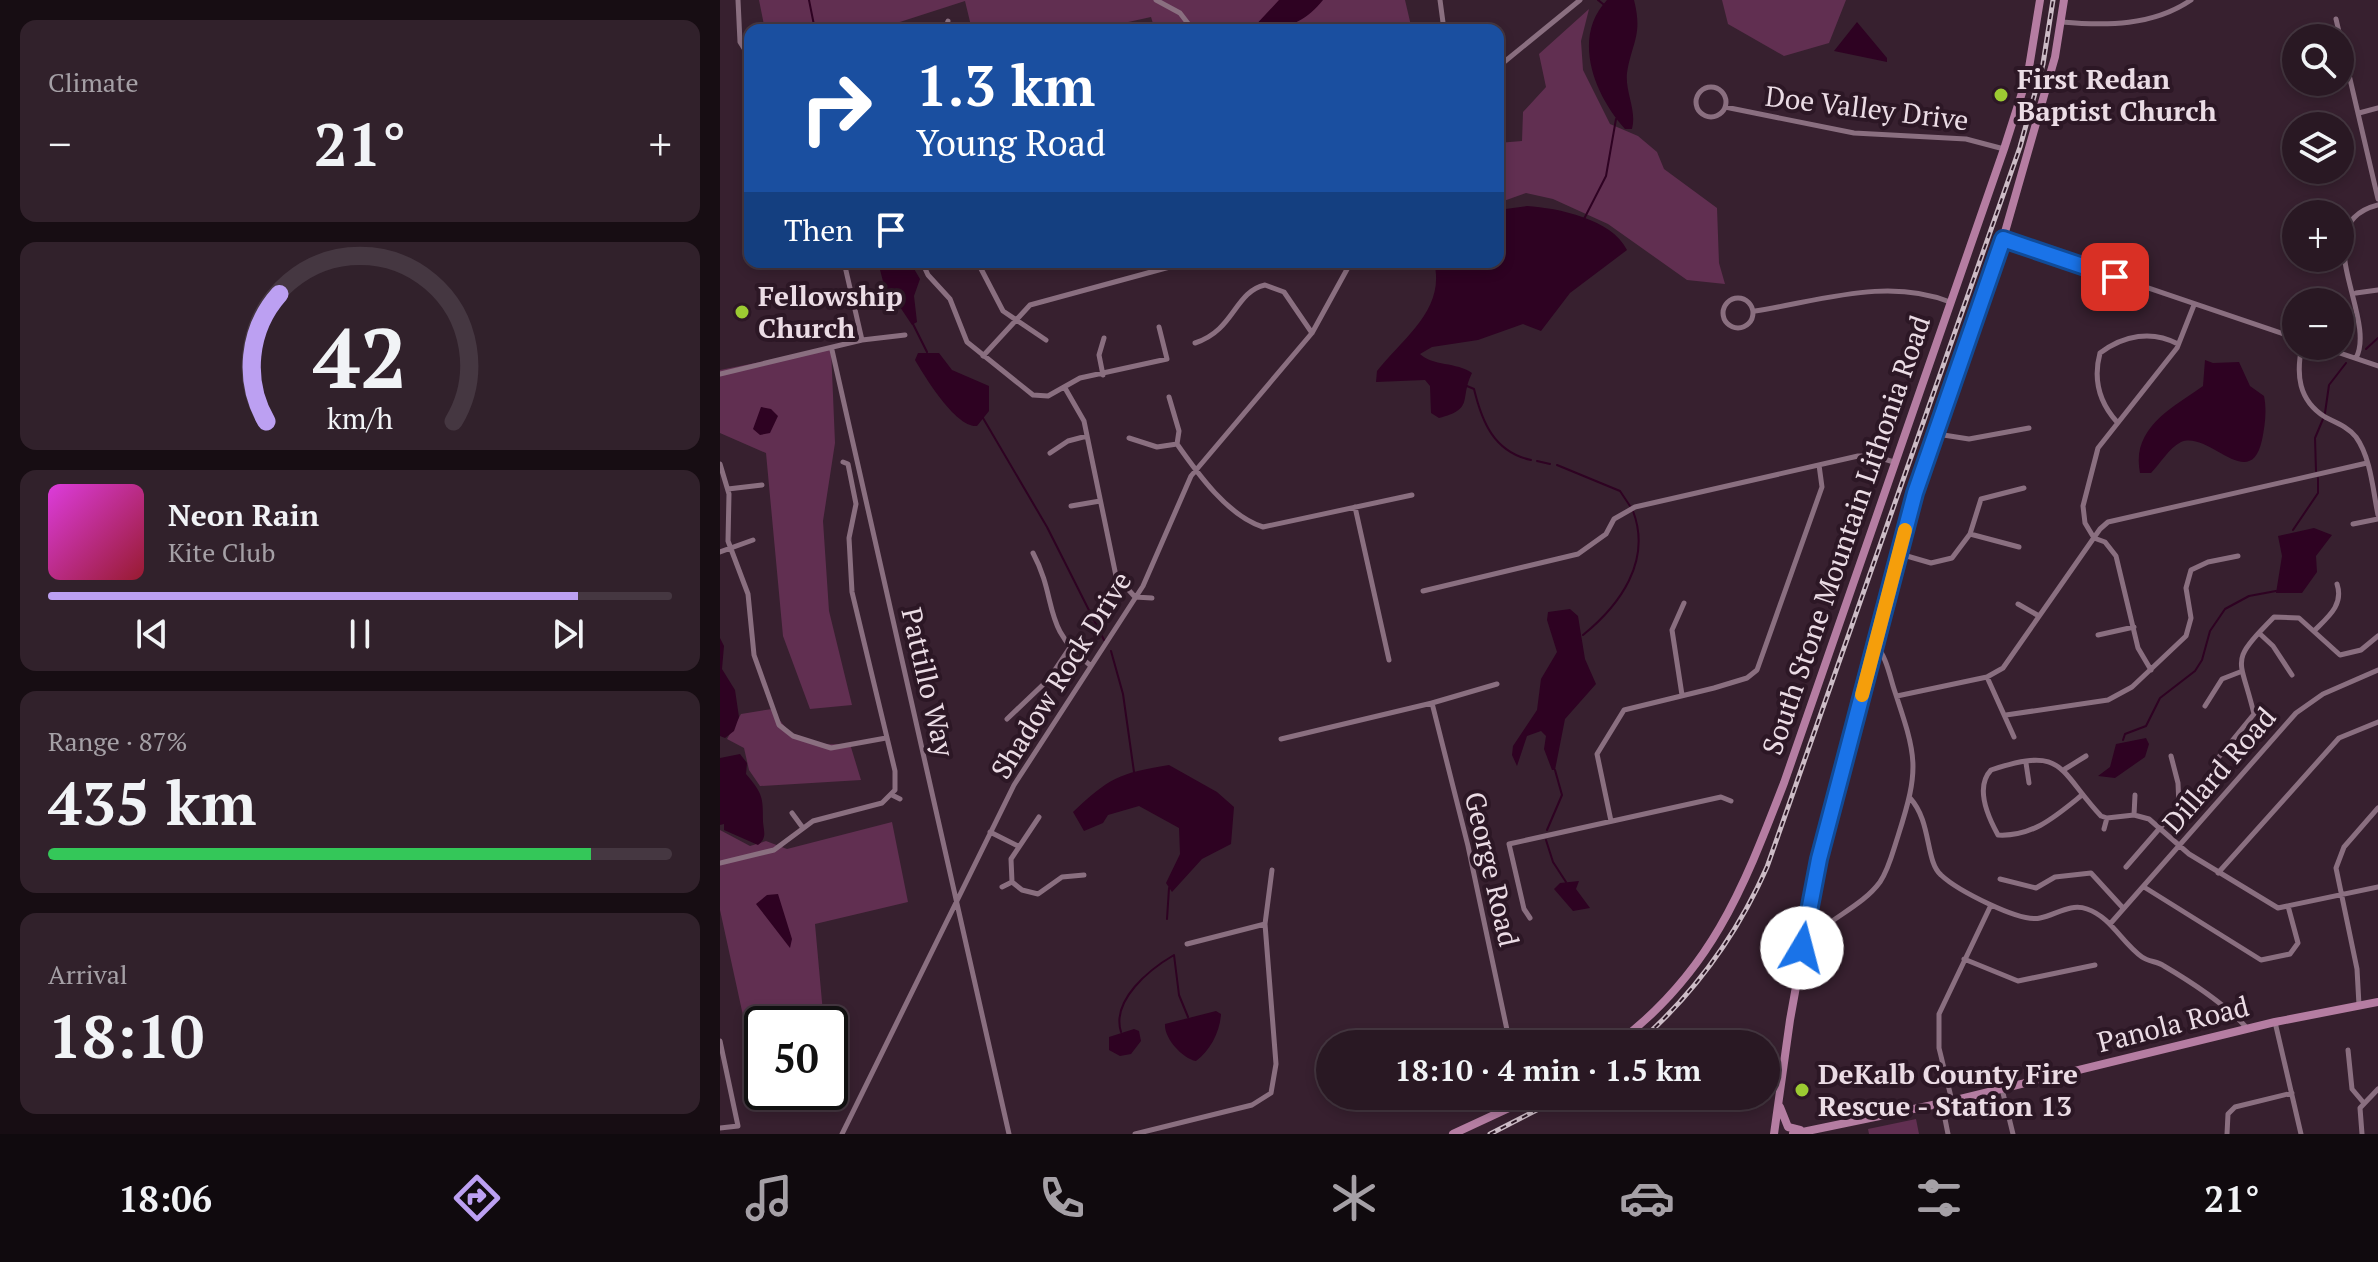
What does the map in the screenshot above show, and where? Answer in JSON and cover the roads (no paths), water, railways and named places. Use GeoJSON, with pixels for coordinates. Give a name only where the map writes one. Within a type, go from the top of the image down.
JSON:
{"type":"FeatureCollection","features":[{"type":"Feature","properties":{"kind":"main road","name":"South Stone Mountain Lithonia Road"},"geometry":{"type":"LineString","coordinates":[[1633,1030],[1693,969],[1740,894],[1784,783],[2004,149],[2030,65],[2040,0]]}},
{"type":"Feature","properties":{"kind":"main road"},"geometry":{"type":"LineString","coordinates":[[1780,1094],[1813,885],[1875,644],[1915,493],[2003,239],[2055,57],[2064,0]]}},
{"type":"Feature","properties":{"kind":"main road","name":"Panola Road"},"geometry":{"type":"LineString","coordinates":[[1793,1134],[1952,1101],[2247,1028],[2378,1002]]}},
{"type":"Feature","properties":{"kind":"main road"},"geometry":{"type":"LineString","coordinates":[[1780,1104],[1788,1127],[1813,1130]]}},
{"type":"Feature","properties":{"kind":"main road"},"geometry":{"type":"LineString","coordinates":[[1453,1134],[1502,1110]]}},
{"type":"Feature","properties":{"kind":"main road"},"geometry":{"type":"LineString","coordinates":[[1774,1134],[1778,1110]]}},
{"type":"Feature","properties":{"kind":"street"},"geometry":{"type":"LineString","coordinates":[[738,0],[740,42],[744,48]]}},
{"type":"Feature","properties":{"kind":"street"},"geometry":{"type":"LineString","coordinates":[[1156,0],[1180,13],[1188,24]]}},
{"type":"Feature","properties":{"kind":"street"},"geometry":{"type":"LineString","coordinates":[[1440,0],[1443,24]]}},
{"type":"Feature","properties":{"kind":"street"},"geometry":{"type":"LineString","coordinates":[[1504,62],[1580,0]]}},
{"type":"Feature","properties":{"kind":"street"},"geometry":{"type":"LineString","coordinates":[[2062,22],[2113,25],[2162,15],[2191,0]]}},
{"type":"Feature","properties":{"kind":"street"},"geometry":{"type":"LineString","coordinates":[[2336,19],[2378,199]]}},
{"type":"Feature","properties":{"kind":"street","name":"Doe Valley Drive"},"geometry":{"type":"LineString","coordinates":[[1715,87],[1726,97],[1725,107],[1716,116],[1706,116],[1699,110],[1698,95],[1704,88],[1715,87]]}},
{"type":"Feature","properties":{"kind":"street","name":"Doe Valley Drive"},"geometry":{"type":"LineString","coordinates":[[1725,107],[1854,133],[1966,139],[2004,149]]}},
{"type":"Feature","properties":{"kind":"street"},"geometry":{"type":"LineString","coordinates":[[2359,113],[2378,108]]}},
{"type":"Feature","properties":{"kind":"street"},"geometry":{"type":"LineString","coordinates":[[2378,205],[2359,213],[2347,233],[2346,250],[2365,339],[2356,358],[2378,366]]}},
{"type":"Feature","properties":{"kind":"street"},"geometry":{"type":"LineString","coordinates":[[2003,239],[2282,333]]}},
{"type":"Feature","properties":{"kind":"street"},"geometry":{"type":"LineString","coordinates":[[845,268],[862,340]]}},
{"type":"Feature","properties":{"kind":"street"},"geometry":{"type":"LineString","coordinates":[[925,268],[950,299],[967,342],[1033,395],[1048,396],[1080,378],[1167,359],[1159,327]]}},
{"type":"Feature","properties":{"kind":"street"},"geometry":{"type":"LineString","coordinates":[[980,268],[1000,309],[1046,340]]}},
{"type":"Feature","properties":{"kind":"street"},"geometry":{"type":"LineString","coordinates":[[983,356],[1030,305],[1162,268]]}},
{"type":"Feature","properties":{"kind":"street","name":"Shadow Rock Drive"},"geometry":{"type":"LineString","coordinates":[[842,1134],[1027,760],[1135,597],[1195,469],[1312,333],[1348,268]]}},
{"type":"Feature","properties":{"kind":"street"},"geometry":{"type":"LineString","coordinates":[[1195,343],[1220,332],[1250,291],[1265,285],[1284,292],[1312,333]]}},
{"type":"Feature","properties":{"kind":"street"},"geometry":{"type":"LineString","coordinates":[[1755,311],[1891,289],[1918,291],[1950,302]]}},
{"type":"Feature","properties":{"kind":"street"},"geometry":{"type":"LineString","coordinates":[[2356,293],[2378,290]]}},
{"type":"Feature","properties":{"kind":"street"},"geometry":{"type":"LineString","coordinates":[[1738,297],[1745,299],[1755,311],[1749,324],[1740,328],[1729,326],[1723,313],[1727,303],[1738,297]]}},
{"type":"Feature","properties":{"kind":"street"},"geometry":{"type":"LineString","coordinates":[[2151,670],[2138,648],[2116,556],[2105,542],[2094,538],[2082,512],[2088,474],[2098,448],[2178,344],[2194,305]]}},
{"type":"Feature","properties":{"kind":"street"},"geometry":{"type":"LineString","coordinates":[[2117,422],[2103,404],[2098,388],[2100,353],[2119,342],[2153,334],[2178,344]]}},
{"type":"Feature","properties":{"kind":"street"},"geometry":{"type":"LineString","coordinates":[[720,374],[832,350],[862,340],[905,335]]}},
{"type":"Feature","properties":{"kind":"street"},"geometry":{"type":"LineString","coordinates":[[1103,375],[1099,355],[1104,338]]}},
{"type":"Feature","properties":{"kind":"street","name":"Pattillo Way"},"geometry":{"type":"LineString","coordinates":[[832,350],[1009,1134]]}},
{"type":"Feature","properties":{"kind":"street"},"geometry":{"type":"LineString","coordinates":[[2299,360],[2297,370],[2307,400],[2318,412],[2352,433],[2362,446],[2378,517],[2353,524]]}},
{"type":"Feature","properties":{"kind":"street"},"geometry":{"type":"LineString","coordinates":[[1065,388],[1079,408],[1087,436],[1116,576],[1135,597],[1152,598]]}},
{"type":"Feature","properties":{"kind":"street"},"geometry":{"type":"LineString","coordinates":[[1169,397],[1179,431],[1177,444],[1195,469],[1242,516],[1263,527],[1412,495]]}},
{"type":"Feature","properties":{"kind":"street"},"geometry":{"type":"LineString","coordinates":[[1937,434],[1964,439],[2029,428]]}},
{"type":"Feature","properties":{"kind":"street"},"geometry":{"type":"LineString","coordinates":[[1050,453],[1068,441],[1087,436]]}},
{"type":"Feature","properties":{"kind":"street"},"geometry":{"type":"LineString","coordinates":[[1129,438],[1157,447],[1177,444]]}},
{"type":"Feature","properties":{"kind":"street"},"geometry":{"type":"LineString","coordinates":[[1423,591],[1578,554],[1606,534],[1614,519],[1635,507],[1866,456],[1895,462]]}},
{"type":"Feature","properties":{"kind":"street"},"geometry":{"type":"LineString","coordinates":[[720,863],[774,850],[823,817],[882,803],[892,795],[897,782],[868,647],[852,592],[849,538],[856,504],[848,464],[843,462]]}},
{"type":"Feature","properties":{"kind":"street"},"geometry":{"type":"LineString","coordinates":[[1897,696],[1987,677],[2007,664],[2094,538],[2113,520],[2367,463]]}},
{"type":"Feature","properties":{"kind":"street"},"geometry":{"type":"LineString","coordinates":[[720,464],[728,489],[730,549],[748,594],[754,655],[779,725],[793,736],[831,748],[886,738]]}},
{"type":"Feature","properties":{"kind":"street"},"geometry":{"type":"LineString","coordinates":[[1611,821],[1598,749],[1624,710],[1747,678],[1757,670],[1822,487],[1819,465]]}},
{"type":"Feature","properties":{"kind":"street"},"geometry":{"type":"LineString","coordinates":[[728,489],[762,485]]}},
{"type":"Feature","properties":{"kind":"street"},"geometry":{"type":"LineString","coordinates":[[1900,554],[1926,562],[1942,562],[1957,555],[1970,534],[1985,495],[2024,488]]}},
{"type":"Feature","properties":{"kind":"street"},"geometry":{"type":"LineString","coordinates":[[1071,506],[1100,501]]}},
{"type":"Feature","properties":{"kind":"street"},"geometry":{"type":"LineString","coordinates":[[1355,507],[1389,660]]}},
{"type":"Feature","properties":{"kind":"street"},"geometry":{"type":"LineString","coordinates":[[1970,534],[2019,547]]}},
{"type":"Feature","properties":{"kind":"street"},"geometry":{"type":"LineString","coordinates":[[720,552],[753,540]]}},
{"type":"Feature","properties":{"kind":"street"},"geometry":{"type":"LineString","coordinates":[[1033,553],[1045,583],[1052,618],[1069,649],[1091,666]]}},
{"type":"Feature","properties":{"kind":"street"},"geometry":{"type":"LineString","coordinates":[[2006,715],[2114,698],[2180,645],[2188,631],[2191,610],[2186,588],[2191,570],[2208,562],[2238,556]]}},
{"type":"Feature","properties":{"kind":"street"},"geometry":{"type":"LineString","coordinates":[[2314,631],[2337,606],[2340,597],[2337,584]]}},
{"type":"Feature","properties":{"kind":"street"},"geometry":{"type":"LineString","coordinates":[[1682,695],[1672,630],[1684,603]]}},
{"type":"Feature","properties":{"kind":"street"},"geometry":{"type":"LineString","coordinates":[[2018,604],[2039,616]]}},
{"type":"Feature","properties":{"kind":"street"},"geometry":{"type":"LineString","coordinates":[[2218,758],[2254,714],[2240,672],[2243,649],[2274,617],[2288,615],[2299,618],[2340,655],[2361,650],[2378,636]]}},
{"type":"Feature","properties":{"kind":"street"},"geometry":{"type":"LineString","coordinates":[[2098,635],[2134,627]]}},
{"type":"Feature","properties":{"kind":"street"},"geometry":{"type":"LineString","coordinates":[[2259,633],[2273,646],[2292,675]]}},
{"type":"Feature","properties":{"kind":"street"},"geometry":{"type":"LineString","coordinates":[[1802,948],[1825,923],[1868,894],[1882,880],[1910,798],[1915,776],[1913,751],[1883,656],[1875,644]]}},
{"type":"Feature","properties":{"kind":"street"},"geometry":{"type":"LineString","coordinates":[[1007,719],[1049,679],[1069,649]]}},
{"type":"Feature","properties":{"kind":"street","name":"Dillard Road"},"geometry":{"type":"LineString","coordinates":[[2110,924],[2296,713],[2323,694],[2378,670]]}},
{"type":"Feature","properties":{"kind":"street"},"geometry":{"type":"LineString","coordinates":[[2205,706],[2222,679],[2240,672]]}},
{"type":"Feature","properties":{"kind":"street"},"geometry":{"type":"LineString","coordinates":[[1987,677],[2014,737]]}},
{"type":"Feature","properties":{"kind":"street"},"geometry":{"type":"LineString","coordinates":[[1281,739],[1497,684]]}},
{"type":"Feature","properties":{"kind":"street","name":"George Road"},"geometry":{"type":"LineString","coordinates":[[1432,703],[1468,846],[1507,1030]]}},
{"type":"Feature","properties":{"kind":"street"},"geometry":{"type":"LineString","coordinates":[[2218,873],[2339,738],[2378,722]]}},
{"type":"Feature","properties":{"kind":"street"},"geometry":{"type":"LineString","coordinates":[[2065,769],[2086,756]]}},
{"type":"Feature","properties":{"kind":"street"},"geometry":{"type":"LineString","coordinates":[[2126,867],[2179,806],[2178,783],[2171,756]]}},
{"type":"Feature","properties":{"kind":"street"},"geometry":{"type":"LineString","coordinates":[[2082,795],[2044,825],[2009,836],[1998,835],[1988,814],[1983,787],[1986,775],[2004,766],[2050,761],[2065,769],[2082,795],[2107,818],[2134,815],[2149,819],[2179,846],[2272,906],[2288,906],[2378,887]]}},
{"type":"Feature","properties":{"kind":"street"},"geometry":{"type":"LineString","coordinates":[[2026,763],[2029,783]]}},
{"type":"Feature","properties":{"kind":"street"},"geometry":{"type":"LineString","coordinates":[[892,795],[900,799]]}},
{"type":"Feature","properties":{"kind":"street"},"geometry":{"type":"LineString","coordinates":[[2134,815],[2135,795]]}},
{"type":"Feature","properties":{"kind":"street"},"geometry":{"type":"LineString","coordinates":[[1530,918],[1524,909],[1509,844],[1721,797],[1731,801]]}},
{"type":"Feature","properties":{"kind":"street"},"geometry":{"type":"LineString","coordinates":[[1910,798],[1923,815],[1935,870],[1991,905],[2029,920],[2084,907],[2110,924],[2139,955],[2166,967],[2208,994],[2247,1028]]}},
{"type":"Feature","properties":{"kind":"street"},"geometry":{"type":"LineString","coordinates":[[2359,1005],[2357,969],[2336,874],[2339,855],[2378,808]]}},
{"type":"Feature","properties":{"kind":"street"},"geometry":{"type":"LineString","coordinates":[[792,813],[803,828]]}},
{"type":"Feature","properties":{"kind":"street"},"geometry":{"type":"LineString","coordinates":[[1039,817],[1018,846],[1009,868],[1012,882],[1022,890],[1038,894],[1062,877],[1084,875]]}},
{"type":"Feature","properties":{"kind":"street"},"geometry":{"type":"LineString","coordinates":[[2104,829],[2107,818]]}},
{"type":"Feature","properties":{"kind":"street"},"geometry":{"type":"LineString","coordinates":[[990,832],[1018,846]]}},
{"type":"Feature","properties":{"kind":"street"},"geometry":{"type":"LineString","coordinates":[[1135,1134],[1252,1105],[1271,1093],[1276,1064],[1265,924],[1272,870]]}},
{"type":"Feature","properties":{"kind":"street"},"geometry":{"type":"LineString","coordinates":[[2000,879],[2036,888],[2055,877],[2091,873],[2123,908]]}},
{"type":"Feature","properties":{"kind":"street"},"geometry":{"type":"LineString","coordinates":[[1002,887],[1012,882]]}},
{"type":"Feature","properties":{"kind":"street"},"geometry":{"type":"LineString","coordinates":[[2144,887],[2261,960],[2294,951],[2298,943],[2288,906]]}},
{"type":"Feature","properties":{"kind":"street"},"geometry":{"type":"LineString","coordinates":[[1952,1101],[1938,1028],[1943,1003],[1991,905]]}},
{"type":"Feature","properties":{"kind":"street"},"geometry":{"type":"LineString","coordinates":[[1187,944],[1265,924]]}},
{"type":"Feature","properties":{"kind":"street"},"geometry":{"type":"LineString","coordinates":[[1964,959],[2018,981],[2095,965]]}},
{"type":"Feature","properties":{"kind":"street"},"geometry":{"type":"LineString","coordinates":[[2275,1022],[2301,1134]]}},
{"type":"Feature","properties":{"kind":"street"},"geometry":{"type":"LineString","coordinates":[[720,1041],[738,1126],[720,1128]]}},
{"type":"Feature","properties":{"kind":"street"},"geometry":{"type":"LineString","coordinates":[[2348,1050],[2352,1089],[2363,1102]]}},
{"type":"Feature","properties":{"kind":"street"},"geometry":{"type":"LineString","coordinates":[[2002,1089],[2013,1134]]}},
{"type":"Feature","properties":{"kind":"street"},"geometry":{"type":"LineString","coordinates":[[2362,1134],[2359,1115],[2363,1102],[2378,1089]]}},
{"type":"Feature","properties":{"kind":"street"},"geometry":{"type":"LineString","coordinates":[[2227,1134],[2228,1114],[2235,1107],[2292,1093]]}},
{"type":"Feature","properties":{"kind":"street"},"geometry":{"type":"LineString","coordinates":[[1942,1103],[1948,1134]]}},
{"type":"Feature","properties":{"kind":"waterway"},"geometry":{"type":"LineString","coordinates":[[809,0],[814,24]]}},
{"type":"Feature","properties":{"kind":"waterway"},"geometry":{"type":"LineString","coordinates":[[1598,0],[1603,4]]}},
{"type":"Feature","properties":{"kind":"waterway"},"geometry":{"type":"LineString","coordinates":[[1584,219],[1606,176],[1616,119]]}},
{"type":"Feature","properties":{"kind":"waterway"},"geometry":{"type":"LineString","coordinates":[[913,324],[927,352]]}},
{"type":"Feature","properties":{"kind":"waterway"},"geometry":{"type":"LineString","coordinates":[[2366,349],[2378,338]]}},
{"type":"Feature","properties":{"kind":"waterway"},"geometry":{"type":"LineString","coordinates":[[2325,413],[2329,385],[2346,363]]}},
{"type":"Feature","properties":{"kind":"waterway"},"geometry":{"type":"LineString","coordinates":[[1467,386],[1474,389],[1486,424],[1499,443],[1518,456],[1531,460]]}},
{"type":"Feature","properties":{"kind":"waterway"},"geometry":{"type":"LineString","coordinates":[[983,418],[1047,527],[1104,640]]}},
{"type":"Feature","properties":{"kind":"waterway"},"geometry":{"type":"LineString","coordinates":[[2316,471],[2315,438],[2323,419]]}},
{"type":"Feature","properties":{"kind":"waterway"},"geometry":{"type":"LineString","coordinates":[[1537,461],[1550,464]]}},
{"type":"Feature","properties":{"kind":"waterway"},"geometry":{"type":"LineString","coordinates":[[1557,465],[1620,491],[1630,506]]}},
{"type":"Feature","properties":{"kind":"waterway"},"geometry":{"type":"LineString","coordinates":[[2293,530],[2318,493],[2318,478]]}},
{"type":"Feature","properties":{"kind":"waterway"},"geometry":{"type":"LineString","coordinates":[[1583,635],[1609,610],[1629,580],[1638,547],[1638,529],[1633,511]]}},
{"type":"Feature","properties":{"kind":"waterway"},"geometry":{"type":"LineString","coordinates":[[2123,740],[2125,734],[2146,726],[2160,698],[2195,671],[2202,660],[2210,631],[2225,609],[2249,596],[2276,591]]}},
{"type":"Feature","properties":{"kind":"waterway"},"geometry":{"type":"LineString","coordinates":[[1111,651],[1123,694],[1134,772]]}},
{"type":"Feature","properties":{"kind":"waterway"},"geometry":{"type":"LineString","coordinates":[[1547,830],[1562,795],[1555,770]]}},
{"type":"Feature","properties":{"kind":"waterway"},"geometry":{"type":"LineString","coordinates":[[1546,840],[1553,862],[1566,882]]}},
{"type":"Feature","properties":{"kind":"waterway"},"geometry":{"type":"LineString","coordinates":[[1167,919],[1169,888]]}},
{"type":"Feature","properties":{"kind":"waterway"},"geometry":{"type":"LineString","coordinates":[[1121,1032],[1119,1020],[1127,997],[1154,968],[1174,955],[1179,995],[1188,1017]]}},
{"type":"Feature","properties":{"kind":"railway"},"geometry":{"type":"LineString","coordinates":[[1652,1030],[1712,963],[1742,916],[1767,867],[2020,147],[2043,64],[2053,0]]}},
{"type":"Feature","properties":{"kind":"railway"},"geometry":{"type":"LineString","coordinates":[[1490,1134],[1537,1110]]}},
{"type":"Feature","properties":{"kind":"place","name":"First Redan Baptist Church"},"geometry":{"type":"Point","coordinates":[2001,95]}},
{"type":"Feature","properties":{"kind":"place","name":"Fellowship Church"},"geometry":{"type":"Point","coordinates":[742,312]}},
{"type":"Feature","properties":{"kind":"place","name":"DeKalb County Fire Rescue - Station 13"},"geometry":{"type":"Point","coordinates":[1802,1090]}}]}
